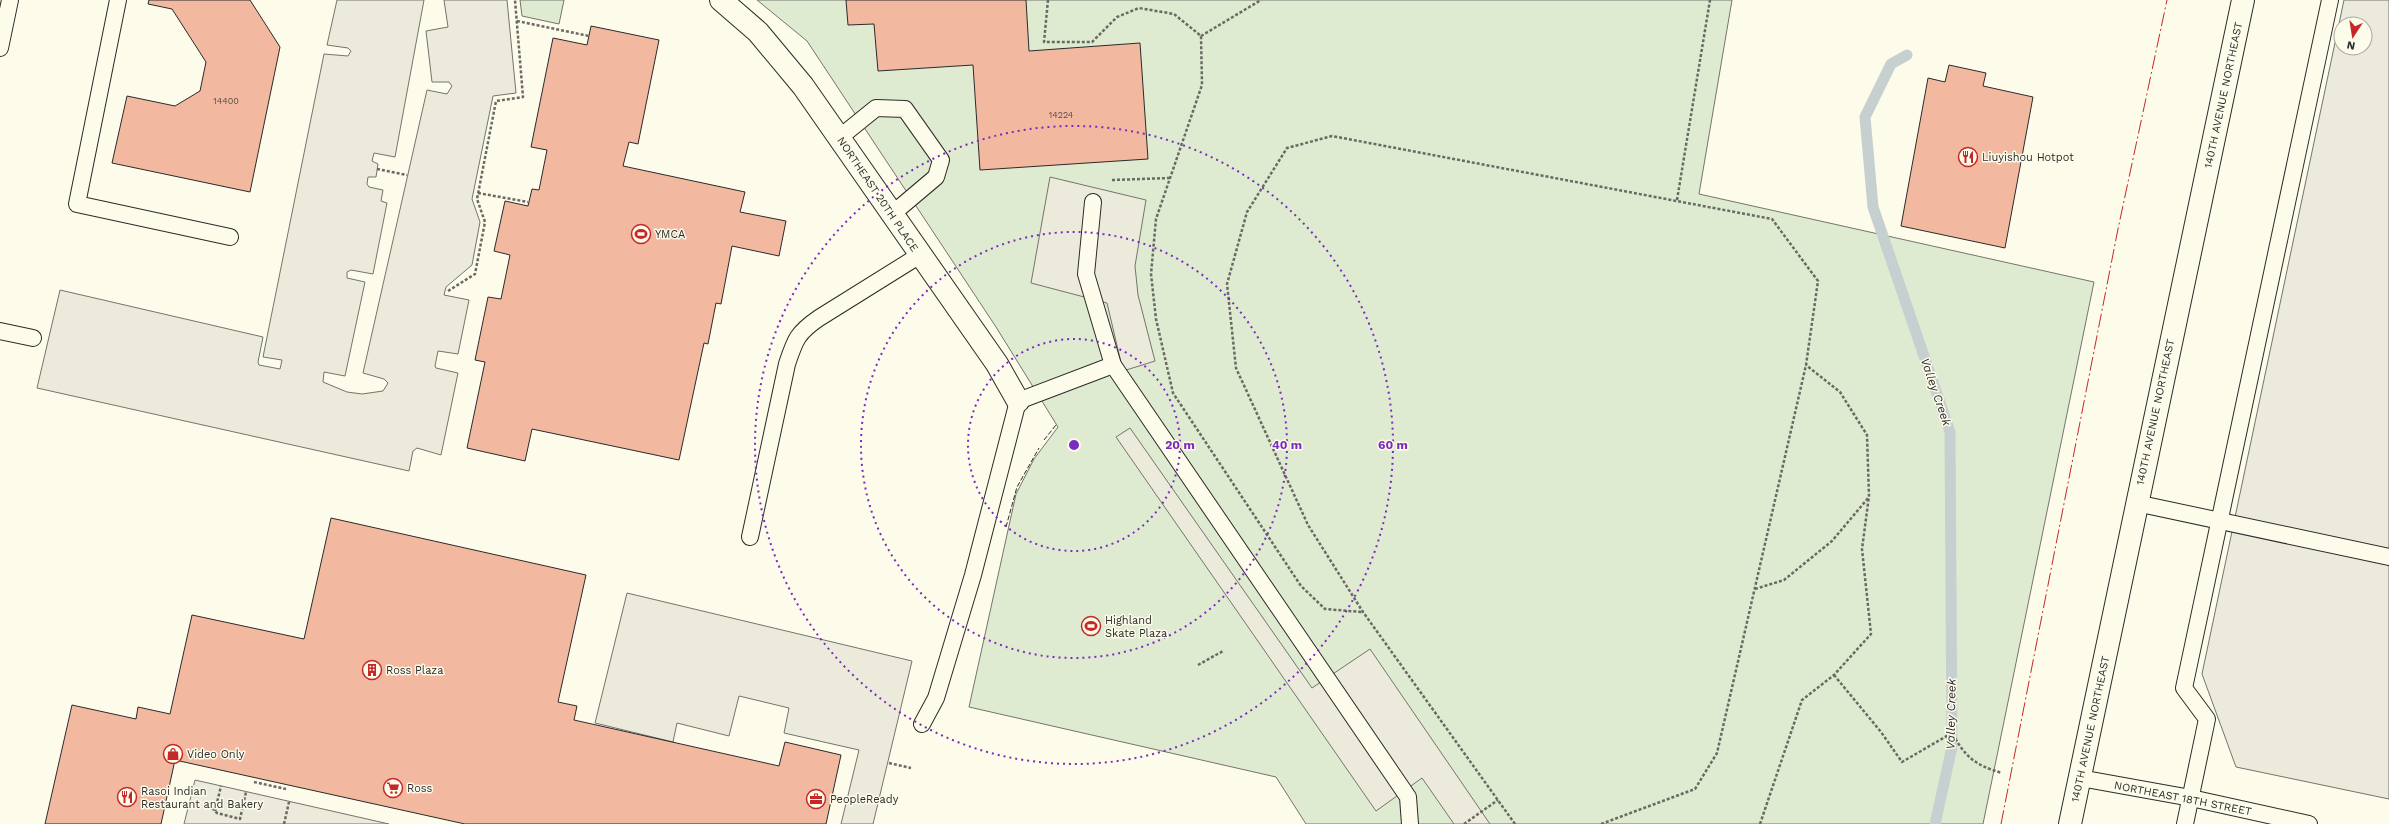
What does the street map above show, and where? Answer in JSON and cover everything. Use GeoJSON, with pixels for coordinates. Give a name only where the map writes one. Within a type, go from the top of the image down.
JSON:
{"type":"FeatureCollection","features":[{"type":"Feature","properties":{"kind":"main road","name":"NORTHEAST 20TH PLACE"},"geometry":{"type":"LineString","coordinates":[[721,0],[758,32],[803,86],[840,138],[891,215],[997,364],[1018,401]]}},
{"type":"Feature","properties":{"kind":"main road","name":"140TH AVENUE NORTHEAST"},"geometry":{"type":"LineString","coordinates":[[2070,824],[2136,503],[2243,0]]}},
{"type":"Feature","properties":{"kind":"lane"},"geometry":{"type":"LineString","coordinates":[[0,48],[10,0]]}},
{"type":"Feature","properties":{"kind":"lane"},"geometry":{"type":"LineString","coordinates":[[118,0],[77,204],[230,237]]}},
{"type":"Feature","properties":{"kind":"lane"},"geometry":{"type":"LineString","coordinates":[[2185,824],[2207,719],[2184,688],[2330,0]]}},
{"type":"Feature","properties":{"kind":"lane"},"geometry":{"type":"LineString","coordinates":[[840,138],[876,108],[905,109],[941,160],[936,177],[891,215]]}},
{"type":"Feature","properties":{"kind":"lane"},"geometry":{"type":"LineString","coordinates":[[1092,202],[1086,274],[1113,365],[1408,797],[1410,824]]}},
{"type":"Feature","properties":{"kind":"lane"},"geometry":{"type":"LineString","coordinates":[[750,537],[787,364],[795,339],[806,327],[819,318],[920,255]]}},
{"type":"Feature","properties":{"kind":"lane"},"geometry":{"type":"LineString","coordinates":[[0,331],[33,338]]}},
{"type":"Feature","properties":{"kind":"lane"},"geometry":{"type":"LineString","coordinates":[[922,724],[936,698],[973,575],[1018,401],[1113,365]]}},
{"type":"Feature","properties":{"kind":"lane"},"geometry":{"type":"LineString","coordinates":[[2136,503],[2389,557]]}},
{"type":"Feature","properties":{"kind":"lane","name":"NORTHEAST 18TH STREET"},"geometry":{"type":"LineString","coordinates":[[2080,778],[2191,798],[2309,824]]}},
{"type":"Feature","properties":{"kind":"path"},"geometry":{"type":"LineString","coordinates":[[448,290],[475,274],[485,222],[477,199],[496,101],[523,97],[515,0]]}},
{"type":"Feature","properties":{"kind":"path"},"geometry":{"type":"LineString","coordinates":[[1048,0],[1044,42],[1092,42],[1117,17],[1139,8],[1174,14],[1201,36],[1202,85],[1156,219],[1151,274],[1156,319],[1173,392],[1301,586],[1325,609],[1363,612]]}},
{"type":"Feature","properties":{"kind":"path"},"geometry":{"type":"LineString","coordinates":[[1201,36],[1261,0]]}},
{"type":"Feature","properties":{"kind":"path"},"geometry":{"type":"LineString","coordinates":[[1678,200],[1710,0]]}},
{"type":"Feature","properties":{"kind":"path"},"geometry":{"type":"LineString","coordinates":[[517,21],[589,36]]}},
{"type":"Feature","properties":{"kind":"path"},"geometry":{"type":"LineString","coordinates":[[1515,824],[1363,612],[1308,525],[1236,368],[1227,284],[1247,212],[1287,148],[1332,136],[1678,200],[1772,219],[1818,281],[1806,365],[1717,753],[1694,790],[1602,824]]}},
{"type":"Feature","properties":{"kind":"path"},"geometry":{"type":"LineString","coordinates":[[377,169],[407,175]]}},
{"type":"Feature","properties":{"kind":"path"},"geometry":{"type":"LineString","coordinates":[[1112,180],[1170,178]]}},
{"type":"Feature","properties":{"kind":"path"},"geometry":{"type":"LineString","coordinates":[[478,193],[528,202]]}},
{"type":"Feature","properties":{"kind":"path"},"geometry":{"type":"LineString","coordinates":[[1760,824],[1802,700],[1834,675],[1871,634],[1862,549],[1869,496],[1867,435],[1840,392],[1806,365]]}},
{"type":"Feature","properties":{"kind":"path"},"geometry":{"type":"LineString","coordinates":[[1755,589],[1784,580],[1826,546],[1869,496]]}},
{"type":"Feature","properties":{"kind":"path"},"geometry":{"type":"LineString","coordinates":[[1198,665],[1223,651]]}},
{"type":"Feature","properties":{"kind":"path"},"geometry":{"type":"LineString","coordinates":[[1834,675],[1881,732],[1902,762],[1952,733],[1963,752],[1980,766],[2002,773]]}},
{"type":"Feature","properties":{"kind":"path"},"geometry":{"type":"LineString","coordinates":[[889,763],[911,768]]}},
{"type":"Feature","properties":{"kind":"path"},"geometry":{"type":"LineString","coordinates":[[254,782],[286,789]]}},
{"type":"Feature","properties":{"kind":"path"},"geometry":{"type":"LineString","coordinates":[[215,811],[221,786]]}},
{"type":"Feature","properties":{"kind":"path"},"geometry":{"type":"LineString","coordinates":[[212,808],[215,811],[240,819],[246,792]]}},
{"type":"Feature","properties":{"kind":"path"},"geometry":{"type":"LineString","coordinates":[[1464,824],[1498,800]]}},
{"type":"Feature","properties":{"kind":"path"},"geometry":{"type":"LineString","coordinates":[[284,824],[289,802]]}},
{"type":"Feature","properties":{"kind":"green space"},"geometry":{"type":"Polygon","coordinates":[[[520,0],[564,0],[559,24],[522,16],[520,0]]]}},
{"type":"Feature","properties":{"kind":"green space"},"geometry":{"type":"Polygon","coordinates":[[[757,0],[1732,0],[1699,194],[2094,282],[1983,824],[1306,824],[1276,777],[969,707],[1016,494],[1034,459],[1058,427],[996,327],[807,41],[757,0]]]}},
{"type":"Feature","properties":{"kind":"shaded area"},"geometry":{"type":"Polygon","coordinates":[[[337,0],[424,0],[395,157],[374,153],[372,161],[378,164],[376,177],[368,177],[367,184],[369,187],[383,190],[381,201],[387,203],[373,274],[351,270],[347,272],[347,278],[365,282],[345,376],[324,372],[323,382],[347,392],[362,394],[383,391],[388,383],[384,379],[363,373],[427,90],[447,94],[452,86],[449,82],[432,82],[426,31],[448,27],[444,0],[507,0],[516,93],[493,96],[472,199],[480,222],[472,265],[446,287],[444,295],[469,300],[458,354],[438,351],[435,366],[436,368],[458,373],[441,455],[417,448],[413,451],[409,471],[37,388],[60,290],[263,337],[258,362],[259,365],[280,369],[282,360],[263,357],[324,54],[348,56],[351,51],[348,48],[327,45],[337,0]]]}},
{"type":"Feature","properties":{"kind":"shaded area"},"geometry":{"type":"Polygon","coordinates":[[[2344,0],[2389,0],[2389,799],[2236,767],[2202,674],[2333,52],[2333,56],[2373,56],[2373,16],[2341,16],[2344,0]]]}},
{"type":"Feature","properties":{"kind":"shaded area"},"geometry":{"type":"Polygon","coordinates":[[[1050,177],[1146,200],[1135,266],[1138,295],[1155,361],[1123,371],[1107,303],[1031,283],[1050,177]]]}},
{"type":"Feature","properties":{"kind":"shaded area"},"geometry":{"type":"Polygon","coordinates":[[[1130,428],[1312,688],[1370,649],[1490,824],[1454,824],[1422,778],[1376,811],[1116,437],[1130,428]]]}},
{"type":"Feature","properties":{"kind":"shaded area"},"geometry":{"type":"Polygon","coordinates":[[[627,593],[912,661],[873,824],[841,824],[859,750],[784,733],[789,708],[739,696],[729,736],[677,723],[673,742],[595,723],[627,593]]]}},
{"type":"Feature","properties":{"kind":"shaded area"},"geometry":{"type":"Polygon","coordinates":[[[195,780],[226,787],[389,824],[184,824],[195,780]]]}},
{"type":"Feature","properties":{"kind":"building"},"geometry":{"type":"Polygon","coordinates":[[[149,0],[250,0],[280,47],[250,192],[112,163],[127,96],[175,106],[200,91],[206,62],[172,9],[148,4],[149,0]]]}},
{"type":"Feature","properties":{"kind":"building"},"geometry":{"type":"Polygon","coordinates":[[[846,0],[1026,0],[1029,51],[1140,43],[1148,159],[980,170],[973,65],[878,71],[874,24],[848,25],[846,0]]]}},
{"type":"Feature","properties":{"kind":"building","name":"YMCA"},"geometry":{"type":"Polygon","coordinates":[[[591,26],[659,40],[638,144],[629,142],[623,166],[745,192],[740,212],[786,221],[779,256],[732,246],[721,304],[716,303],[708,344],[704,343],[679,460],[532,429],[525,461],[467,448],[485,362],[475,360],[488,297],[501,299],[510,255],[494,251],[505,201],[528,206],[532,189],[539,190],[547,150],[531,147],[553,38],[587,45],[591,26]]]}},
{"type":"Feature","properties":{"kind":"building"},"geometry":{"type":"Polygon","coordinates":[[[1949,65],[1986,73],[1983,86],[2033,97],[2005,248],[1901,226],[1928,78],[1945,82],[1949,65]]]}},
{"type":"Feature","properties":{"kind":"building","name":"Ross Plaza"},"geometry":{"type":"Polygon","coordinates":[[[331,518],[586,575],[558,702],[577,706],[574,720],[779,766],[785,742],[841,755],[826,824],[465,824],[175,760],[161,824],[45,824],[72,705],[136,719],[138,707],[170,714],[192,615],[304,639],[331,518]]]}},
{"type":"Feature","properties":{"kind":"waterway","name":"Valley Creek"},"geometry":{"type":"LineString","coordinates":[[1907,55],[1891,64],[1865,117],[1873,207],[1950,432],[1952,747],[1935,824]]}},
{"type":"Feature","properties":{"kind":"fence"},"geometry":{"type":"LineString","coordinates":[[1044,440],[1056,425]]}},
{"type":"Feature","properties":{"kind":"fence"},"geometry":{"type":"LineString","coordinates":[[1006,527],[1017,487],[1039,448]]}},
{"type":"Feature","properties":{"kind":"power"},"geometry":{"type":"LineString","coordinates":[[2001,824],[2118,229],[2167,0]]}},
{"type":"Feature","properties":{"kind":"place","name":"Liuyishou Hotpot"},"geometry":{"type":"Point","coordinates":[1968,157]}},
{"type":"Feature","properties":{"kind":"place","name":"YMCA"},"geometry":{"type":"Point","coordinates":[641,234]}},
{"type":"Feature","properties":{"kind":"place","name":"Highland Skate Plaza"},"geometry":{"type":"Point","coordinates":[1091,626]}},
{"type":"Feature","properties":{"kind":"place","name":"Ross Plaza"},"geometry":{"type":"Point","coordinates":[372,670]}},
{"type":"Feature","properties":{"kind":"place","name":"Video Only"},"geometry":{"type":"Point","coordinates":[173,754]}},
{"type":"Feature","properties":{"kind":"place","name":"Ross"},"geometry":{"type":"Point","coordinates":[393,788]}},
{"type":"Feature","properties":{"kind":"place","name":"Rasoi Indian Restaurant and Bakery"},"geometry":{"type":"Point","coordinates":[127,797]}},
{"type":"Feature","properties":{"kind":"place","name":"PeopleReady"},"geometry":{"type":"Point","coordinates":[816,799]}}]}
